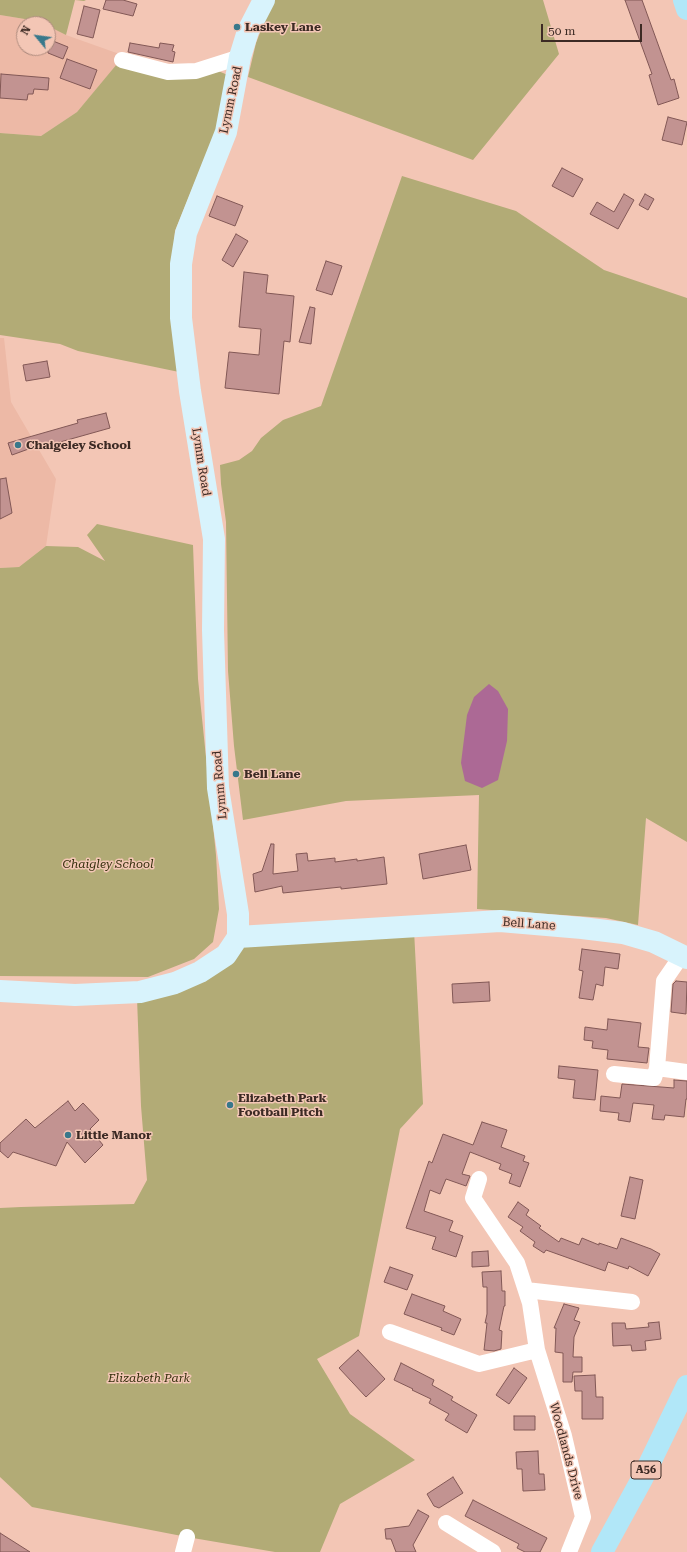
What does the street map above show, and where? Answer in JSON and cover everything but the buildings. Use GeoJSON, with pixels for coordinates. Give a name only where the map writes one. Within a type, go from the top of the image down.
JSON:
{"type":"FeatureCollection","features":[{"type":"Feature","properties":{"kind":"main road","name":"Lymm Road"},"geometry":{"type":"LineString","coordinates":[[238,937],[238,914],[218,788],[213,630],[214,539],[190,391],[181,318],[181,264],[186,233],[226,132],[240,57],[248,31],[264,0]]}},
{"type":"Feature","properties":{"kind":"main road"},"geometry":{"type":"LineString","coordinates":[[684,0],[687,10]]}},
{"type":"Feature","properties":{"kind":"main road","name":"Bell Lane"},"geometry":{"type":"LineString","coordinates":[[238,937],[500,922],[582,928],[623,933],[654,942],[684,956]]}},
{"type":"Feature","properties":{"kind":"main road"},"geometry":{"type":"LineString","coordinates":[[0,991],[75,995],[140,992],[174,983],[200,972],[226,955],[238,937]]}},
{"type":"Feature","properties":{"kind":"main road","name":"A56"},"geometry":{"type":"LineString","coordinates":[[602,1552],[642,1479],[687,1386]]}},
{"type":"Feature","properties":{"kind":"street"},"geometry":{"type":"LineString","coordinates":[[122,60],[168,72],[196,71],[240,57]]}},
{"type":"Feature","properties":{"kind":"street"},"geometry":{"type":"LineString","coordinates":[[614,1074],[654,1078],[657,1068],[664,981],[684,956]]}},
{"type":"Feature","properties":{"kind":"street"},"geometry":{"type":"LineString","coordinates":[[657,1068],[687,1072]]}},
{"type":"Feature","properties":{"kind":"street","name":"Woodlands Drive"},"geometry":{"type":"LineString","coordinates":[[479,1179],[473,1198],[517,1263],[530,1303],[537,1350],[564,1436],[583,1517],[569,1552]]}},
{"type":"Feature","properties":{"kind":"street"},"geometry":{"type":"LineString","coordinates":[[526,1290],[632,1302]]}},
{"type":"Feature","properties":{"kind":"street"},"geometry":{"type":"LineString","coordinates":[[390,1332],[479,1364],[537,1350]]}},
{"type":"Feature","properties":{"kind":"street"},"geometry":{"type":"LineString","coordinates":[[446,1524],[494,1552]]}},
{"type":"Feature","properties":{"kind":"shaded area"},"geometry":{"type":"Polygon","coordinates":[[[0,15],[16,18],[16,56],[56,56],[56,30],[125,56],[77,112],[41,136],[0,133],[0,15]]]}},
{"type":"Feature","properties":{"kind":"shaded area","name":"Chaigeley School"},"geometry":{"type":"Polygon","coordinates":[[[0,338],[4,338],[11,402],[56,479],[46,546],[19,567],[0,568],[0,338]]]}},
{"type":"Feature","properties":{"kind":"shaded area"},"geometry":{"type":"Polygon","coordinates":[[[489,684],[498,691],[508,709],[507,741],[498,780],[482,788],[465,781],[461,763],[467,715],[474,697],[489,684]]]}},
{"type":"Feature","properties":{"kind":"green space"},"geometry":{"type":"Polygon","coordinates":[[[0,0],[75,0],[66,35],[56,30],[56,16],[16,16],[16,18],[0,15],[0,0]]]}},
{"type":"Feature","properties":{"kind":"green space"},"geometry":{"type":"Polygon","coordinates":[[[275,0],[543,0],[559,54],[473,160],[248,77],[256,43],[268,12],[275,0]]]}},
{"type":"Feature","properties":{"kind":"green space"},"geometry":{"type":"Polygon","coordinates":[[[117,64],[216,70],[230,76],[216,130],[175,231],[172,273],[179,372],[78,351],[60,344],[0,335],[0,133],[41,136],[77,112],[117,64]]]}},
{"type":"Feature","properties":{"kind":"green space"},"geometry":{"type":"Polygon","coordinates":[[[402,176],[516,211],[604,270],[687,298],[687,842],[646,818],[638,925],[606,918],[477,909],[479,795],[346,801],[243,820],[234,746],[228,671],[226,522],[220,465],[239,460],[252,451],[261,438],[283,420],[321,406],[402,176]]]}},
{"type":"Feature","properties":{"kind":"green space","name":"Chaigley School"},"geometry":{"type":"Polygon","coordinates":[[[97,524],[193,545],[198,679],[216,855],[219,909],[213,942],[194,959],[148,977],[0,976],[0,568],[19,567],[46,546],[78,547],[105,561],[87,535],[97,524]]]}},
{"type":"Feature","properties":{"kind":"green space","name":"Elizabeth Park"},"geometry":{"type":"Polygon","coordinates":[[[414,930],[423,1104],[400,1129],[359,1336],[317,1359],[350,1414],[415,1460],[340,1504],[320,1552],[275,1552],[187,1537],[32,1507],[0,1477],[0,1208],[134,1204],[147,1180],[141,1106],[137,998],[245,932],[414,930]]]}},
{"type":"Feature","properties":{"kind":"place","name":"Laskey Lane"},"geometry":{"type":"Point","coordinates":[237,27]}},
{"type":"Feature","properties":{"kind":"place","name":"Chaigeley School"},"geometry":{"type":"Point","coordinates":[18,445]}},
{"type":"Feature","properties":{"kind":"place","name":"Bell Lane"},"geometry":{"type":"Point","coordinates":[236,774]}},
{"type":"Feature","properties":{"kind":"place","name":"Elizabeth Park Football Pitch"},"geometry":{"type":"Point","coordinates":[230,1105]}},
{"type":"Feature","properties":{"kind":"place","name":"Little Manor"},"geometry":{"type":"Point","coordinates":[68,1135]}}]}
